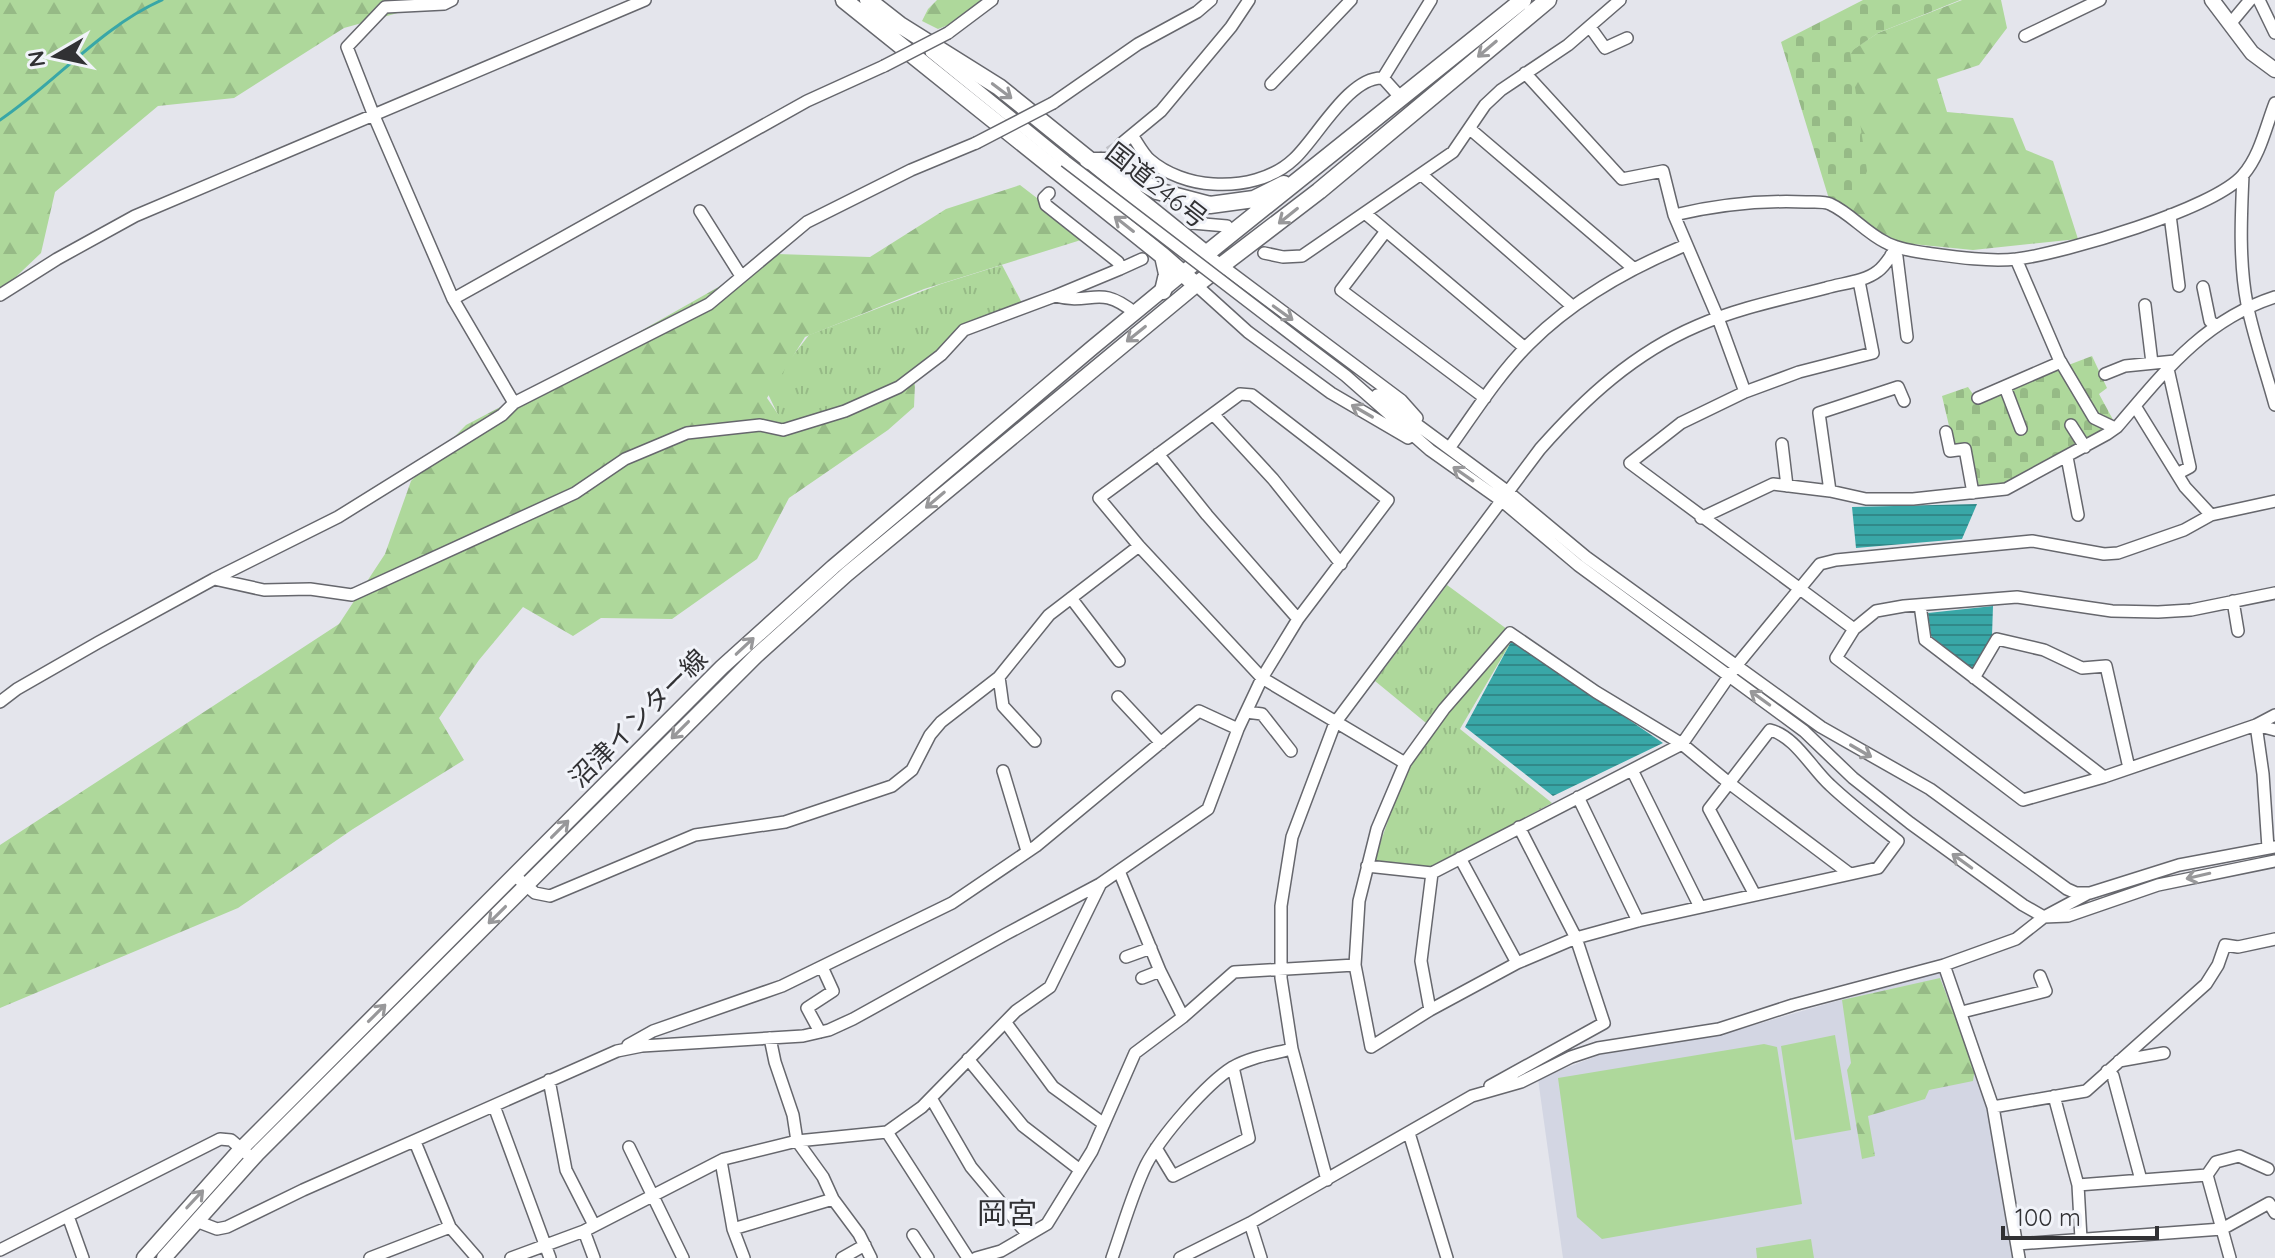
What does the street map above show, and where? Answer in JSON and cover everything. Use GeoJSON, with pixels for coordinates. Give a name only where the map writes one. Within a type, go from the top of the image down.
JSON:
{"type":"FeatureCollection","features":[{"type":"Feature","properties":{"kind":"highway","name":"国道246号"},"geometry":{"type":"LineString","coordinates":[[844,0],[1190,280]]}},
{"type":"Feature","properties":{"kind":"highway","name":"国道246号"},"geometry":{"type":"LineString","coordinates":[[868,0],[900,25],[999,87],[1206,254],[1523,0]]}},
{"type":"Feature","properties":{"kind":"highway"},"geometry":{"type":"LineString","coordinates":[[1190,280],[1220,266],[1307,200],[1548,0]]}},
{"type":"Feature","properties":{"kind":"highway"},"geometry":{"type":"LineString","coordinates":[[1088,161],[1106,161],[1169,196],[1210,205],[1231,204],[1254,199],[1280,186],[1370,123]]}},
{"type":"Feature","properties":{"kind":"highway"},"geometry":{"type":"LineString","coordinates":[[1163,256],[1167,274],[1163,291]]}},
{"type":"Feature","properties":{"kind":"main road"},"geometry":{"type":"LineString","coordinates":[[2212,0],[2252,53],[2275,70]]}},
{"type":"Feature","properties":{"kind":"main road","name":"沼津インター線"},"geometry":{"type":"LineString","coordinates":[[520,880],[847,574],[1190,280],[1206,254]]}},
{"type":"Feature","properties":{"kind":"main road","name":"沼津インター線"},"geometry":{"type":"LineString","coordinates":[[144,1258],[520,880],[768,624],[1135,313],[1163,291],[1190,280]]}},
{"type":"Feature","properties":{"kind":"main road","name":"沼津インター線"},"geometry":{"type":"LineString","coordinates":[[164,1258],[247,1154]]}},
{"type":"Feature","properties":{"kind":"street"},"geometry":{"type":"LineString","coordinates":[[452,0],[444,4],[385,7],[347,47],[453,299],[514,403]]}},
{"type":"Feature","properties":{"kind":"street"},"geometry":{"type":"LineString","coordinates":[[0,295],[135,216],[645,0]]}},
{"type":"Feature","properties":{"kind":"street"},"geometry":{"type":"LineString","coordinates":[[453,299],[807,101],[948,33],[992,0]]}},
{"type":"Feature","properties":{"kind":"street"},"geometry":{"type":"LineString","coordinates":[[0,702],[17,689],[214,579],[338,517],[502,415],[514,403],[709,304],[807,222],[911,170],[976,143],[1053,103],[1138,44],[1197,12],[1211,0]]}},
{"type":"Feature","properties":{"kind":"street"},"geometry":{"type":"LineString","coordinates":[[1121,144],[1161,111],[1231,27],[1249,0]]}},
{"type":"Feature","properties":{"kind":"street"},"geometry":{"type":"LineString","coordinates":[[1271,84],[1351,0]]}},
{"type":"Feature","properties":{"kind":"street"},"geometry":{"type":"LineString","coordinates":[[1383,78],[1431,0]]}},
{"type":"Feature","properties":{"kind":"street"},"geometry":{"type":"LineString","coordinates":[[1264,253],[1283,257],[1302,256],[1422,175],[1453,152],[1485,105],[1590,27],[1620,0]]}},
{"type":"Feature","properties":{"kind":"street"},"geometry":{"type":"LineString","coordinates":[[2025,36],[2100,0]]}},
{"type":"Feature","properties":{"kind":"street"},"geometry":{"type":"LineString","coordinates":[[2230,24],[2250,0]]}},
{"type":"Feature","properties":{"kind":"street"},"geometry":{"type":"LineString","coordinates":[[2259,0],[2275,33]]}},
{"type":"Feature","properties":{"kind":"street"},"geometry":{"type":"LineString","coordinates":[[900,25],[1065,161],[1346,376],[1390,404],[1434,446],[1505,496],[1733,671],[1804,731],[1853,778],[1910,823],[2044,917],[2068,916],[2158,885],[2275,865]]}},
{"type":"Feature","properties":{"kind":"street"},"geometry":{"type":"LineString","coordinates":[[1590,27],[1605,48],[1627,38]]}},
{"type":"Feature","properties":{"kind":"street"},"geometry":{"type":"LineString","coordinates":[[897,44],[1040,141]]}},
{"type":"Feature","properties":{"kind":"street"},"geometry":{"type":"LineString","coordinates":[[1525,73],[1622,179],[1663,171],[1674,215],[1718,318],[1745,392]]}},
{"type":"Feature","properties":{"kind":"street"},"geometry":{"type":"LineString","coordinates":[[1132,135],[1149,159],[1184,179],[1205,184],[1244,183],[1271,174],[1294,160],[1357,87],[1375,77],[1383,78],[1401,98]]}},
{"type":"Feature","properties":{"kind":"street"},"geometry":{"type":"LineString","coordinates":[[1894,251],[2016,259],[2089,242],[2170,215],[2232,185],[2243,175],[2253,160],[2275,103]]}},
{"type":"Feature","properties":{"kind":"street"},"geometry":{"type":"LineString","coordinates":[[1470,129],[1633,268]]}},
{"type":"Feature","properties":{"kind":"street"},"geometry":{"type":"LineString","coordinates":[[1422,175],[1572,306]]}},
{"type":"Feature","properties":{"kind":"street"},"geometry":{"type":"LineString","coordinates":[[2243,175],[2241,229],[2248,306],[2275,405]]}},
{"type":"Feature","properties":{"kind":"street"},"geometry":{"type":"LineString","coordinates":[[1049,193],[1044,198],[1046,205],[1118,262],[1120,269]]}},
{"type":"Feature","properties":{"kind":"street"},"geometry":{"type":"LineString","coordinates":[[1674,215],[1773,201],[1828,203],[1894,251],[1907,337]]}},
{"type":"Feature","properties":{"kind":"street"},"geometry":{"type":"LineString","coordinates":[[700,211],[741,276]]}},
{"type":"Feature","properties":{"kind":"street"},"geometry":{"type":"LineString","coordinates":[[1366,214],[1525,348]]}},
{"type":"Feature","properties":{"kind":"street"},"geometry":{"type":"LineString","coordinates":[[2170,215],[2179,286]]}},
{"type":"Feature","properties":{"kind":"street"},"geometry":{"type":"LineString","coordinates":[[1192,223],[1227,226]]}},
{"type":"Feature","properties":{"kind":"street"},"geometry":{"type":"LineString","coordinates":[[1386,231],[1341,290],[1485,398]]}},
{"type":"Feature","properties":{"kind":"street"},"geometry":{"type":"LineString","coordinates":[[1450,447],[1525,348],[1572,306],[1633,268],[1686,245]]}},
{"type":"Feature","properties":{"kind":"street"},"geometry":{"type":"LineString","coordinates":[[1327,1180],[1292,1049],[1281,969],[1281,906],[1292,837],[1335,723],[1540,449],[1577,408],[1609,379],[1649,351],[1695,327],[1718,318],[1859,281],[1878,271],[1894,251]]}},
{"type":"Feature","properties":{"kind":"street"},"geometry":{"type":"LineString","coordinates":[[1206,254],[1401,400],[1434,446]]}},
{"type":"Feature","properties":{"kind":"street"},"geometry":{"type":"LineString","coordinates":[[214,579],[264,590],[310,589],[352,595],[575,493],[625,459],[687,433],[760,425],[783,430],[845,411],[899,387],[941,355],[964,330],[1142,259]]}},
{"type":"Feature","properties":{"kind":"street"},"geometry":{"type":"LineString","coordinates":[[2016,259],[2061,362],[2094,418],[2115,428]]}},
{"type":"Feature","properties":{"kind":"street"},"geometry":{"type":"LineString","coordinates":[[1190,280],[1248,332],[1328,396],[1434,446],[1450,447],[1505,496]]}},
{"type":"Feature","properties":{"kind":"street"},"geometry":{"type":"LineString","coordinates":[[1854,629],[1630,463],[1681,423],[1745,392],[1799,372],[1873,353],[1859,281]]}},
{"type":"Feature","properties":{"kind":"street"},"geometry":{"type":"LineString","coordinates":[[2203,287],[2210,321],[2215,325]]}},
{"type":"Feature","properties":{"kind":"street"},"geometry":{"type":"LineString","coordinates":[[1055,296],[1066,299],[1105,296],[1116,299],[1135,313]]}},
{"type":"Feature","properties":{"kind":"street"},"geometry":{"type":"LineString","coordinates":[[1701,518],[1773,484],[1866,499],[1913,499],[2006,489],[2115,428],[2171,365],[2215,325],[2248,306],[2275,297]]}},
{"type":"Feature","properties":{"kind":"street"},"geometry":{"type":"LineString","coordinates":[[2145,305],[2152,363]]}},
{"type":"Feature","properties":{"kind":"street"},"geometry":{"type":"LineString","coordinates":[[1978,398],[2061,362]]}},
{"type":"Feature","properties":{"kind":"street"},"geometry":{"type":"LineString","coordinates":[[2105,374],[2125,366],[2152,363],[2171,365]]}},
{"type":"Feature","properties":{"kind":"street"},"geometry":{"type":"LineString","coordinates":[[2171,365],[2190,467],[2177,474]]}},
{"type":"Feature","properties":{"kind":"street"},"geometry":{"type":"LineString","coordinates":[[1830,491],[1819,413],[1898,387],[1904,401]]}},
{"type":"Feature","properties":{"kind":"street"},"geometry":{"type":"LineString","coordinates":[[2005,387],[2021,429]]}},
{"type":"Feature","properties":{"kind":"street"},"geometry":{"type":"LineString","coordinates":[[617,1051],[642,1046],[820,1032],[853,1019],[1100,884],[1208,809],[1238,729],[1262,678],[1298,619],[1388,500],[1252,395],[1240,394],[1099,498],[1139,546],[1262,678],[1405,763]]}},
{"type":"Feature","properties":{"kind":"street"},"geometry":{"type":"LineString","coordinates":[[2135,406],[2185,487],[2211,515]]}},
{"type":"Feature","properties":{"kind":"street"},"geometry":{"type":"LineString","coordinates":[[1213,414],[1273,479],[1341,564]]}},
{"type":"Feature","properties":{"kind":"street"},"geometry":{"type":"LineString","coordinates":[[2071,425],[2085,447]]}},
{"type":"Feature","properties":{"kind":"street"},"geometry":{"type":"LineString","coordinates":[[1946,432],[1950,451],[1965,449],[1973,493]]}},
{"type":"Feature","properties":{"kind":"street"},"geometry":{"type":"LineString","coordinates":[[1782,444],[1787,486]]}},
{"type":"Feature","properties":{"kind":"street"},"geometry":{"type":"LineString","coordinates":[[1158,454],[1298,619]]}},
{"type":"Feature","properties":{"kind":"street"},"geometry":{"type":"LineString","coordinates":[[2067,457],[2078,515]]}},
{"type":"Feature","properties":{"kind":"street"},"geometry":{"type":"LineString","coordinates":[[1367,866],[1432,873],[1682,744],[1733,671],[1797,588],[1820,564],[2032,541],[2104,554],[2118,553],[2184,530],[2211,515],[2275,501]]}},
{"type":"Feature","properties":{"kind":"street"},"geometry":{"type":"LineString","coordinates":[[520,880],[542,896],[550,896],[695,835],[785,822],[892,786],[912,770],[930,735],[941,722],[999,677],[1049,615],[1139,546]]}},
{"type":"Feature","properties":{"kind":"street"},"geometry":{"type":"LineString","coordinates":[[2275,593],[2191,610],[2158,612],[2112,611],[2017,597],[1876,611],[1854,629],[1836,658],[2023,800],[2104,777],[2256,725],[2275,715]]}},
{"type":"Feature","properties":{"kind":"street"},"geometry":{"type":"LineString","coordinates":[[1071,598],[1119,661]]}},
{"type":"Feature","properties":{"kind":"street"},"geometry":{"type":"LineString","coordinates":[[2233,601],[2238,631]]}},
{"type":"Feature","properties":{"kind":"street"},"geometry":{"type":"LineString","coordinates":[[1920,605],[1925,640],[2104,777]]}},
{"type":"Feature","properties":{"kind":"street"},"geometry":{"type":"LineString","coordinates":[[1755,895],[1709,809],[1729,783],[1770,730],[1776,731],[1793,745],[1829,785],[1898,841],[1878,868],[1638,921],[1576,938],[1517,963],[1430,1010],[1371,1047],[1355,965],[1359,901],[1377,829],[1405,763],[1444,709],[1510,633],[1596,692],[1682,744],[1729,783],[1850,874]]}},
{"type":"Feature","properties":{"kind":"street"},"geometry":{"type":"LineString","coordinates":[[1974,678],[1997,639],[2044,650],[2082,668],[2106,666],[2129,768]]}},
{"type":"Feature","properties":{"kind":"street"},"geometry":{"type":"LineString","coordinates":[[1733,671],[1821,727],[1930,789],[2067,889],[2090,893]]}},
{"type":"Feature","properties":{"kind":"street"},"geometry":{"type":"LineString","coordinates":[[999,677],[1003,706],[1035,741]]}},
{"type":"Feature","properties":{"kind":"street"},"geometry":{"type":"LineString","coordinates":[[1118,697],[1161,743]]}},
{"type":"Feature","properties":{"kind":"street"},"geometry":{"type":"LineString","coordinates":[[196,1221],[217,1229],[227,1227],[303,1190],[617,1051],[653,1031],[782,986],[952,903],[1027,851],[1199,711],[1238,729]]}},
{"type":"Feature","properties":{"kind":"street"},"geometry":{"type":"LineString","coordinates":[[1246,712],[1262,714],[1291,751]]}},
{"type":"Feature","properties":{"kind":"street"},"geometry":{"type":"LineString","coordinates":[[2256,725],[2275,730]]}},
{"type":"Feature","properties":{"kind":"street"},"geometry":{"type":"LineString","coordinates":[[1472,1096],[1521,1082],[1571,1057],[1598,1048],[1719,1029],[1793,1005],[1944,965],[2016,939],[2044,917],[2090,893],[2179,865],[2271,848],[2270,800],[2256,725]]}},
{"type":"Feature","properties":{"kind":"street"},"geometry":{"type":"LineString","coordinates":[[1632,770],[1700,907]]}},
{"type":"Feature","properties":{"kind":"street"},"geometry":{"type":"LineString","coordinates":[[1003,771],[1027,851]]}},
{"type":"Feature","properties":{"kind":"street"},"geometry":{"type":"LineString","coordinates":[[1578,797],[1638,921]]}},
{"type":"Feature","properties":{"kind":"street"},"geometry":{"type":"LineString","coordinates":[[1180,1258],[1199,1254],[1604,1023],[1576,938],[1519,827]]}},
{"type":"Feature","properties":{"kind":"street"},"geometry":{"type":"LineString","coordinates":[[1460,858],[1517,963]]}},
{"type":"Feature","properties":{"kind":"street"},"geometry":{"type":"LineString","coordinates":[[1119,871],[1160,971],[1183,1017]]}},
{"type":"Feature","properties":{"kind":"street"},"geometry":{"type":"LineString","coordinates":[[1430,1010],[1421,961],[1432,873]]}},
{"type":"Feature","properties":{"kind":"street"},"geometry":{"type":"LineString","coordinates":[[511,1258],[589,1228],[721,1161],[797,1141],[887,1132],[931,1098],[1016,1011],[1050,987],[1100,884]]}},
{"type":"Feature","properties":{"kind":"street"},"geometry":{"type":"LineString","coordinates":[[1993,1107],[2086,1091],[2206,984],[2225,945],[2238,947],[2275,939]]}},
{"type":"Feature","properties":{"kind":"street"},"geometry":{"type":"LineString","coordinates":[[1126,957],[1151,948]]}},
{"type":"Feature","properties":{"kind":"street"},"geometry":{"type":"LineString","coordinates":[[976,1258],[1003,1254],[1047,1224],[1104,1124],[1135,1053],[1183,1017],[1234,972],[1355,965]]}},
{"type":"Feature","properties":{"kind":"street"},"geometry":{"type":"LineString","coordinates":[[1944,965],[1993,1107],[2019,1258]]}},
{"type":"Feature","properties":{"kind":"street"},"geometry":{"type":"LineString","coordinates":[[820,1032],[807,1008],[833,991],[822,967]]}},
{"type":"Feature","properties":{"kind":"street"},"geometry":{"type":"LineString","coordinates":[[1142,978],[1160,971]]}},
{"type":"Feature","properties":{"kind":"street"},"geometry":{"type":"LineString","coordinates":[[1962,1012],[2046,991],[2040,976]]}},
{"type":"Feature","properties":{"kind":"street"},"geometry":{"type":"LineString","coordinates":[[1006,1023],[1053,1087],[1104,1124]]}},
{"type":"Feature","properties":{"kind":"street"},"geometry":{"type":"LineString","coordinates":[[770,1038],[793,1115],[797,1141],[823,1177],[833,1199],[859,1234],[871,1258]]}},
{"type":"Feature","properties":{"kind":"street"},"geometry":{"type":"LineString","coordinates":[[1112,1258],[1146,1166],[1156,1148],[1207,1088],[1233,1067],[1254,1058],[1292,1049]]}},
{"type":"Feature","properties":{"kind":"street"},"geometry":{"type":"LineString","coordinates":[[2119,1061],[2164,1053]]}},
{"type":"Feature","properties":{"kind":"street"},"geometry":{"type":"LineString","coordinates":[[968,1059],[1023,1126],[1080,1170]]}},
{"type":"Feature","properties":{"kind":"street"},"geometry":{"type":"LineString","coordinates":[[1156,1148],[1173,1176],[1249,1138],[1233,1067]]}},
{"type":"Feature","properties":{"kind":"street"},"geometry":{"type":"LineString","coordinates":[[2107,1071],[2113,1076],[2141,1180]]}},
{"type":"Feature","properties":{"kind":"street"},"geometry":{"type":"LineString","coordinates":[[549,1080],[566,1170],[589,1228],[594,1258]]}},
{"type":"Feature","properties":{"kind":"street"},"geometry":{"type":"LineString","coordinates":[[2054,1096],[2078,1185],[2081,1239]]}},
{"type":"Feature","properties":{"kind":"street"},"geometry":{"type":"LineString","coordinates":[[931,1098],[971,1167],[1028,1235]]}},
{"type":"Feature","properties":{"kind":"street"},"geometry":{"type":"LineString","coordinates":[[494,1106],[550,1258]]}},
{"type":"Feature","properties":{"kind":"street"},"geometry":{"type":"LineString","coordinates":[[887,1132],[968,1258]]}},
{"type":"Feature","properties":{"kind":"street"},"geometry":{"type":"LineString","coordinates":[[1409,1133],[1447,1258]]}},
{"type":"Feature","properties":{"kind":"street"},"geometry":{"type":"LineString","coordinates":[[0,1250],[220,1139],[231,1140],[247,1154]]}},
{"type":"Feature","properties":{"kind":"street"},"geometry":{"type":"LineString","coordinates":[[415,1142],[450,1227],[477,1258]]}},
{"type":"Feature","properties":{"kind":"street"},"geometry":{"type":"LineString","coordinates":[[629,1147],[683,1258]]}},
{"type":"Feature","properties":{"kind":"street"},"geometry":{"type":"LineString","coordinates":[[2207,1175],[2216,1162],[2239,1156],[2268,1169]]}},
{"type":"Feature","properties":{"kind":"street"},"geometry":{"type":"LineString","coordinates":[[721,1161],[733,1229],[744,1258]]}},
{"type":"Feature","properties":{"kind":"street"},"geometry":{"type":"LineString","coordinates":[[2078,1185],[2207,1175]]}},
{"type":"Feature","properties":{"kind":"street"},"geometry":{"type":"LineString","coordinates":[[2207,1175],[2230,1258]]}},
{"type":"Feature","properties":{"kind":"street"},"geometry":{"type":"LineString","coordinates":[[733,1229],[833,1199]]}},
{"type":"Feature","properties":{"kind":"street"},"geometry":{"type":"LineString","coordinates":[[2017,1244],[2222,1229],[2273,1205]]}},
{"type":"Feature","properties":{"kind":"street"},"geometry":{"type":"LineString","coordinates":[[68,1216],[83,1258]]}},
{"type":"Feature","properties":{"kind":"street"},"geometry":{"type":"LineString","coordinates":[[1250,1223],[1261,1258]]}},
{"type":"Feature","properties":{"kind":"street"},"geometry":{"type":"LineString","coordinates":[[370,1258],[450,1227]]}},
{"type":"Feature","properties":{"kind":"street"},"geometry":{"type":"LineString","coordinates":[[913,1235],[928,1258]]}},
{"type":"Feature","properties":{"kind":"street"},"geometry":{"type":"LineString","coordinates":[[842,1258],[865,1245]]}},
{"type":"Feature","properties":{"kind":"shaded area"},"geometry":{"type":"Polygon","coordinates":[[[1940,971],[1987,1108],[2014,1258],[1563,1258],[1538,1079],[1599,1055],[1716,1036],[1940,971]]]}},
{"type":"Feature","properties":{"kind":"green space"},"geometry":{"type":"Polygon","coordinates":[[[0,0],[444,0],[344,28],[234,98],[158,106],[55,192],[41,253],[0,292],[0,0]]]}},
{"type":"Feature","properties":{"kind":"green space"},"geometry":{"type":"Polygon","coordinates":[[[937,0],[989,0],[961,20],[938,29],[922,21],[937,0]]]}},
{"type":"Feature","properties":{"kind":"green space"},"geometry":{"type":"Polygon","coordinates":[[[1863,0],[1960,0],[1878,33],[1850,52],[1867,171],[1853,211],[1829,199],[1781,42],[1863,0]]]}},
{"type":"Feature","properties":{"kind":"green space"},"geometry":{"type":"Polygon","coordinates":[[[1962,0],[2001,0],[2007,28],[1979,65],[1937,79],[1947,112],[2013,118],[2026,150],[2053,161],[2078,239],[1973,250],[1902,243],[1847,216],[1849,52],[1878,33],[1962,0]]]}},
{"type":"Feature","properties":{"kind":"green space"},"geometry":{"type":"Polygon","coordinates":[[[1020,185],[1046,205],[1081,240],[924,289],[805,337],[767,398],[784,423],[915,384],[914,407],[888,430],[789,498],[757,559],[672,619],[601,618],[573,636],[523,607],[479,660],[439,718],[464,760],[353,829],[238,908],[0,1008],[0,845],[339,624],[385,554],[411,481],[466,425],[586,362],[777,254],[870,257],[946,209],[1020,185]]]}},
{"type":"Feature","properties":{"kind":"green space"},"geometry":{"type":"Polygon","coordinates":[[[1002,265],[1022,303],[968,328],[899,387],[784,427],[766,390],[809,335],[941,284],[1002,265]]]}},
{"type":"Feature","properties":{"kind":"green space"},"geometry":{"type":"Polygon","coordinates":[[[2092,356],[2107,388],[2099,394],[2117,427],[2008,485],[1979,487],[1970,446],[1954,447],[1942,396],[1968,387],[1977,400],[2092,356]]]}},
{"type":"Feature","properties":{"kind":"green space"},"geometry":{"type":"Polygon","coordinates":[[[1447,585],[1515,635],[1460,729],[1552,803],[1429,869],[1373,864],[1408,763],[1431,727],[1375,681],[1447,585]]]}},
{"type":"Feature","properties":{"kind":"green space"},"geometry":{"type":"Polygon","coordinates":[[[1940,978],[1975,1068],[1973,1081],[1929,1090],[1925,1099],[1868,1116],[1875,1156],[1862,1159],[1847,1070],[1851,1063],[1842,1000],[1940,978]]]}},
{"type":"Feature","properties":{"kind":"green space"},"geometry":{"type":"Polygon","coordinates":[[[1835,1035],[1851,1130],[1795,1140],[1781,1046],[1835,1035]]]}},
{"type":"Feature","properties":{"kind":"green space"},"geometry":{"type":"Polygon","coordinates":[[[1764,1044],[1777,1047],[1802,1204],[1602,1239],[1577,1217],[1558,1078],[1764,1044]]]}},
{"type":"Feature","properties":{"kind":"green space"},"geometry":{"type":"Polygon","coordinates":[[[1811,1239],[1814,1258],[1757,1258],[1756,1248],[1811,1239]]]}},
{"type":"Feature","properties":{"kind":"water"},"geometry":{"type":"Polygon","coordinates":[[[1977,504],[1962,539],[1856,548],[1852,507],[1977,504]]]}},
{"type":"Feature","properties":{"kind":"water"},"geometry":{"type":"Polygon","coordinates":[[[1993,606],[1992,636],[1973,670],[1931,636],[1928,613],[1993,606]]]}},
{"type":"Feature","properties":{"kind":"water"},"geometry":{"type":"Polygon","coordinates":[[[1512,640],[1663,743],[1553,796],[1465,727],[1512,640]]]}},
{"type":"Feature","properties":{"kind":"waterway"},"geometry":{"type":"LineString","coordinates":[[0,120],[98,40],[162,0]]}},
{"type":"Feature","properties":{"kind":"tunnel"},"geometry":{"type":"LineString","coordinates":[[1095,161],[1121,144]]}},
{"type":"Feature","properties":{"kind":"district","name":"岡宮"},"geometry":{"type":"Point","coordinates":[1007,1213]}}]}
